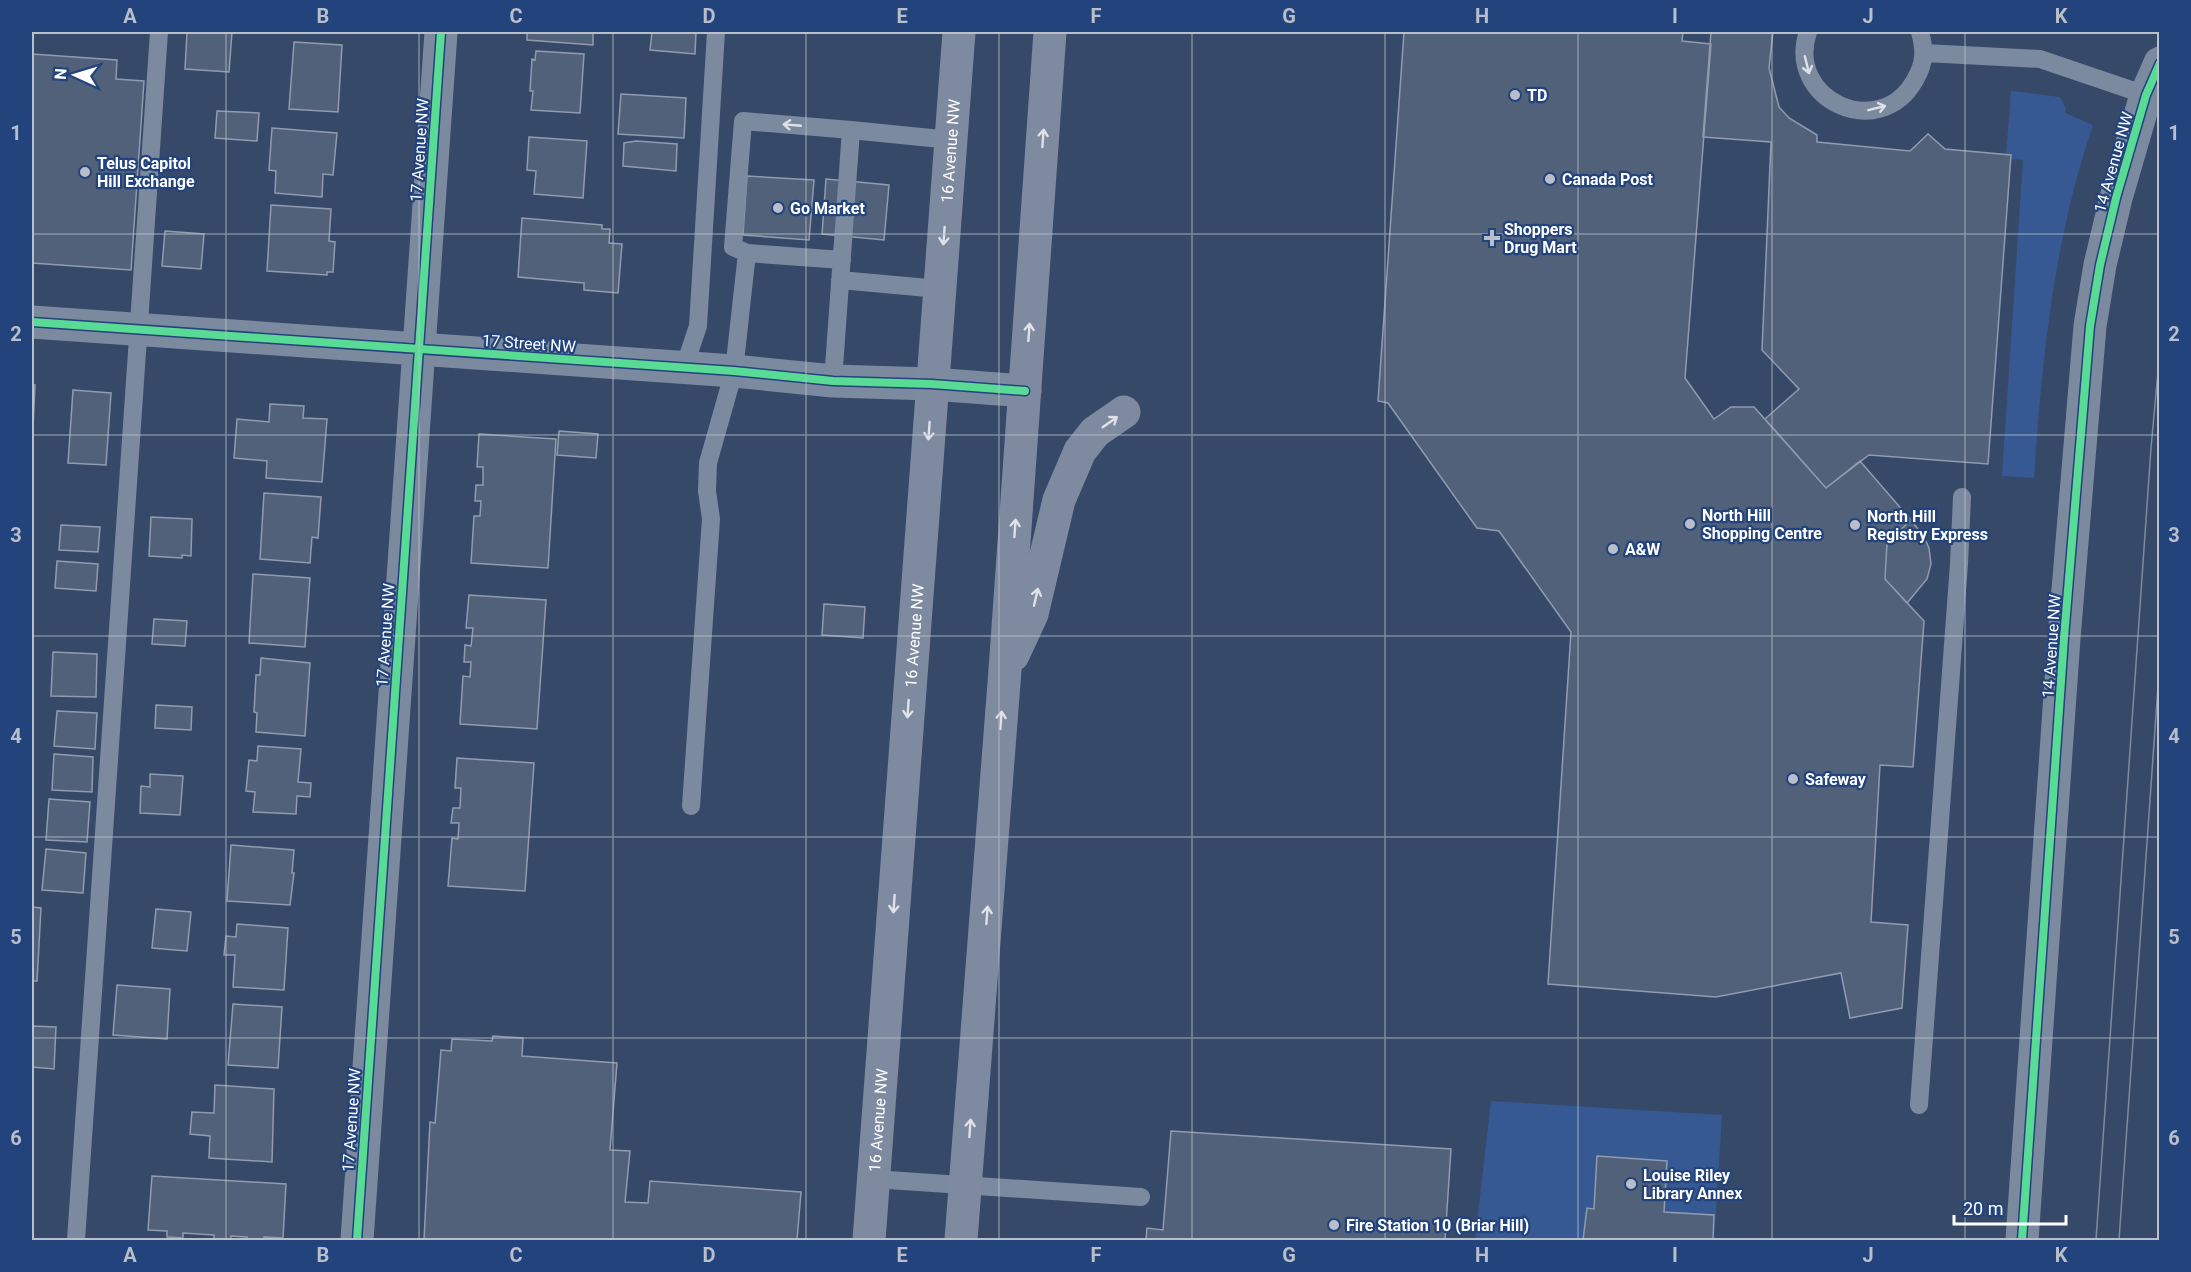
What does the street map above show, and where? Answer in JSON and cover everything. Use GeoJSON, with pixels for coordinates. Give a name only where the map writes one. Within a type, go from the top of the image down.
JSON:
{"type":"FeatureCollection","features":[{"type":"Feature","properties":{"kind":"highway","name":"16 Avenue NW"},"geometry":{"type":"LineString","coordinates":[[868,1240],[959,32]]}},
{"type":"Feature","properties":{"kind":"highway"},"geometry":{"type":"LineString","coordinates":[[961,1240],[1005,670],[1050,32]]}},
{"type":"Feature","properties":{"kind":"highway"},"geometry":{"type":"LineString","coordinates":[[1005,670],[1032,614],[1059,500],[1080,451],[1095,432],[1124,412]]}},
{"type":"Feature","properties":{"kind":"street","name":"17 Avenue NW"},"geometry":{"type":"LineString","coordinates":[[357,1240],[441,32]]}},
{"type":"Feature","properties":{"kind":"street","name":"14 Avenue NW"},"geometry":{"type":"LineString","coordinates":[[2022,1240],[2064,638],[2090,326],[2100,265],[2116,198],[2146,95],[2160,63]]}},
{"type":"Feature","properties":{"kind":"street","name":"17 Street NW"},"geometry":{"type":"LineString","coordinates":[[32,322],[734,371],[833,381],[932,384],[1025,391]]}},
{"type":"Feature","properties":{"kind":"lane"},"geometry":{"type":"LineString","coordinates":[[76,1240],[159,32]]}},
{"type":"Feature","properties":{"kind":"lane"},"geometry":{"type":"LineString","coordinates":[[684,368],[698,326],[716,32]]}},
{"type":"Feature","properties":{"kind":"lane"},"geometry":{"type":"LineString","coordinates":[[1808,32],[1804,42],[1804,62],[1811,80],[1823,95],[1839,106],[1858,111],[1878,110],[1896,102],[1910,89],[1920,72],[1925,53],[1920,32]]}},
{"type":"Feature","properties":{"kind":"lane"},"geometry":{"type":"LineString","coordinates":[[1925,53],[2040,60],[2146,95]]}},
{"type":"Feature","properties":{"kind":"lane"},"geometry":{"type":"LineString","coordinates":[[842,260],[747,253],[733,247],[743,121],[951,140]]}},
{"type":"Feature","properties":{"kind":"lane"},"geometry":{"type":"LineString","coordinates":[[833,381],[851,130]]}},
{"type":"Feature","properties":{"kind":"lane"},"geometry":{"type":"LineString","coordinates":[[691,806],[711,519],[707,491],[708,464],[734,371],[747,253]]}},
{"type":"Feature","properties":{"kind":"lane"},"geometry":{"type":"LineString","coordinates":[[840,280],[939,289]]}},
{"type":"Feature","properties":{"kind":"lane"},"geometry":{"type":"LineString","coordinates":[[1918,1105],[1962,497]]}},
{"type":"Feature","properties":{"kind":"lane"},"geometry":{"type":"LineString","coordinates":[[873,1179],[1141,1197]]}},
{"type":"Feature","properties":{"kind":"shaded area"},"geometry":{"type":"Polygon","coordinates":[[[2011,91],[2060,97],[2066,109],[2065,113],[2093,125],[2068,211],[2059,255],[2041,388],[2034,478],[2002,476],[2023,160],[2011,159],[2011,155],[2006,155],[2011,91]]]}},
{"type":"Feature","properties":{"kind":"shaded area"},"geometry":{"type":"Polygon","coordinates":[[[1491,1101],[1722,1115],[1714,1240],[1475,1240],[1491,1101]]]}},
{"type":"Feature","properties":{"kind":"building"},"geometry":{"type":"Polygon","coordinates":[[[187,32],[232,32],[229,72],[185,69],[187,32]]]}},
{"type":"Feature","properties":{"kind":"building"},"geometry":{"type":"Polygon","coordinates":[[[527,32],[593,32],[593,45],[527,40],[527,32]]]}},
{"type":"Feature","properties":{"kind":"building"},"geometry":{"type":"Polygon","coordinates":[[[652,32],[696,32],[695,54],[650,50],[652,32]]]}},
{"type":"Feature","properties":{"kind":"building","name":"North Hill Shopping Centre"},"geometry":{"type":"Polygon","coordinates":[[[1404,32],[1683,32],[1682,41],[1711,44],[1685,378],[1714,419],[1731,407],[1754,407],[1826,488],[1860,461],[1911,520],[1887,543],[1885,579],[1924,621],[1913,767],[1880,765],[1871,922],[1908,925],[1902,1008],[1850,1018],[1841,973],[1716,997],[1548,984],[1571,632],[1499,531],[1477,528],[1388,403],[1378,401],[1404,32]]]}},
{"type":"Feature","properties":{"kind":"building"},"geometry":{"type":"Polygon","coordinates":[[[1711,32],[1773,32],[1769,68],[1779,107],[1789,118],[1817,135],[1817,142],[1910,151],[1928,134],[1945,149],[2011,155],[1988,464],[1869,455],[1826,488],[1765,419],[1799,389],[1762,350],[1771,142],[1703,137],[1711,32]]]}},
{"type":"Feature","properties":{"kind":"building"},"geometry":{"type":"Polygon","coordinates":[[[294,42],[342,45],[338,112],[289,109],[294,42]]]}},
{"type":"Feature","properties":{"kind":"building"},"geometry":{"type":"Polygon","coordinates":[[[536,51],[584,54],[580,113],[531,110],[532,59],[535,60],[536,51]]]}},
{"type":"Feature","properties":{"kind":"building","name":"Telus Capitol Hill Exchange"},"geometry":{"type":"Polygon","coordinates":[[[32,54],[117,60],[116,79],[144,81],[131,270],[32,263],[32,54]]]}},
{"type":"Feature","properties":{"kind":"building"},"geometry":{"type":"Polygon","coordinates":[[[621,94],[686,98],[684,138],[618,134],[621,94]]]}},
{"type":"Feature","properties":{"kind":"building"},"geometry":{"type":"Polygon","coordinates":[[[217,111],[259,113],[257,141],[215,138],[217,111]]]}},
{"type":"Feature","properties":{"kind":"building"},"geometry":{"type":"Polygon","coordinates":[[[272,128],[337,133],[333,175],[323,174],[322,197],[275,193],[276,171],[269,170],[272,128]]]}},
{"type":"Feature","properties":{"kind":"building"},"geometry":{"type":"Polygon","coordinates":[[[529,137],[587,141],[583,198],[534,194],[536,171],[527,170],[529,137]]]}},
{"type":"Feature","properties":{"kind":"building"},"geometry":{"type":"Polygon","coordinates":[[[636,141],[677,144],[676,171],[623,166],[624,143],[636,141]]]}},
{"type":"Feature","properties":{"kind":"building","name":"Go Market"},"geometry":{"type":"Polygon","coordinates":[[[747,176],[814,180],[809,240],[743,235],[747,176]]]}},
{"type":"Feature","properties":{"kind":"building"},"geometry":{"type":"Polygon","coordinates":[[[826,179],[889,185],[884,240],[822,234],[826,179]]]}},
{"type":"Feature","properties":{"kind":"building"},"geometry":{"type":"Polygon","coordinates":[[[271,205],[331,209],[329,241],[335,242],[333,272],[327,272],[327,275],[267,271],[271,205]]]}},
{"type":"Feature","properties":{"kind":"building"},"geometry":{"type":"Polygon","coordinates":[[[522,218],[602,225],[602,229],[610,229],[609,243],[622,244],[618,293],[584,290],[584,283],[518,277],[522,218]]]}},
{"type":"Feature","properties":{"kind":"building"},"geometry":{"type":"Polygon","coordinates":[[[165,231],[204,234],[201,269],[162,266],[165,231]]]}},
{"type":"Feature","properties":{"kind":"building"},"geometry":{"type":"Polygon","coordinates":[[[32,384],[35,385],[33,428],[32,428],[32,384]]]}},
{"type":"Feature","properties":{"kind":"building"},"geometry":{"type":"Polygon","coordinates":[[[73,390],[111,393],[106,465],[68,463],[73,390]]]}},
{"type":"Feature","properties":{"kind":"building"},"geometry":{"type":"Polygon","coordinates":[[[270,404],[304,406],[303,418],[327,419],[322,482],[266,478],[267,461],[234,458],[237,419],[269,422],[270,404]]]}},
{"type":"Feature","properties":{"kind":"building"},"geometry":{"type":"Polygon","coordinates":[[[559,431],[598,434],[596,458],[557,455],[559,431]]]}},
{"type":"Feature","properties":{"kind":"building"},"geometry":{"type":"Polygon","coordinates":[[[479,434],[556,439],[548,568],[471,563],[474,516],[480,516],[481,501],[475,501],[476,485],[483,485],[483,467],[477,467],[479,434]]]}},
{"type":"Feature","properties":{"kind":"building"},"geometry":{"type":"Polygon","coordinates":[[[264,493],[321,497],[318,538],[312,537],[310,563],[260,559],[264,493]]]}},
{"type":"Feature","properties":{"kind":"building"},"geometry":{"type":"Polygon","coordinates":[[[151,517],[192,519],[191,556],[182,555],[182,558],[149,556],[151,517]]]}},
{"type":"Feature","properties":{"kind":"building"},"geometry":{"type":"Polygon","coordinates":[[[1911,520],[1929,548],[1931,564],[1927,579],[1907,603],[1885,579],[1887,543],[1911,520]]]}},
{"type":"Feature","properties":{"kind":"building"},"geometry":{"type":"Polygon","coordinates":[[[61,525],[100,527],[98,552],[59,550],[61,525]]]}},
{"type":"Feature","properties":{"kind":"building"},"geometry":{"type":"Polygon","coordinates":[[[57,561],[98,564],[96,591],[55,588],[57,561]]]}},
{"type":"Feature","properties":{"kind":"building"},"geometry":{"type":"Polygon","coordinates":[[[253,574],[310,578],[305,647],[249,643],[253,574]]]}},
{"type":"Feature","properties":{"kind":"building"},"geometry":{"type":"Polygon","coordinates":[[[469,595],[546,600],[537,729],[460,724],[463,676],[470,677],[471,662],[464,662],[465,645],[471,646],[473,628],[466,628],[469,595]]]}},
{"type":"Feature","properties":{"kind":"building"},"geometry":{"type":"Polygon","coordinates":[[[824,604],[865,607],[863,638],[822,635],[824,604]]]}},
{"type":"Feature","properties":{"kind":"building"},"geometry":{"type":"Polygon","coordinates":[[[154,619],[187,621],[185,646],[152,644],[154,619]]]}},
{"type":"Feature","properties":{"kind":"building"},"geometry":{"type":"Polygon","coordinates":[[[53,652],[97,654],[96,697],[51,696],[53,652]]]}},
{"type":"Feature","properties":{"kind":"building"},"geometry":{"type":"Polygon","coordinates":[[[261,658],[310,663],[305,736],[256,732],[257,713],[254,712],[256,675],[260,675],[261,658]]]}},
{"type":"Feature","properties":{"kind":"building"},"geometry":{"type":"Polygon","coordinates":[[[156,705],[192,707],[191,730],[155,728],[156,705]]]}},
{"type":"Feature","properties":{"kind":"building"},"geometry":{"type":"Polygon","coordinates":[[[57,711],[97,713],[95,749],[54,746],[57,711]]]}},
{"type":"Feature","properties":{"kind":"building"},"geometry":{"type":"Polygon","coordinates":[[[258,746],[301,749],[298,782],[311,783],[310,797],[297,796],[296,814],[253,812],[255,792],[246,791],[249,760],[257,761],[258,746]]]}},
{"type":"Feature","properties":{"kind":"building"},"geometry":{"type":"Polygon","coordinates":[[[54,754],[93,757],[92,792],[52,790],[54,754]]]}},
{"type":"Feature","properties":{"kind":"building"},"geometry":{"type":"Polygon","coordinates":[[[457,758],[534,763],[525,891],[448,886],[452,838],[458,839],[459,823],[451,823],[453,808],[460,808],[461,788],[455,788],[457,758]]]}},
{"type":"Feature","properties":{"kind":"building"},"geometry":{"type":"Polygon","coordinates":[[[150,774],[183,776],[180,815],[140,813],[141,786],[150,787],[150,774]]]}},
{"type":"Feature","properties":{"kind":"building"},"geometry":{"type":"Polygon","coordinates":[[[49,799],[90,802],[87,842],[46,840],[49,799]]]}},
{"type":"Feature","properties":{"kind":"building"},"geometry":{"type":"Polygon","coordinates":[[[231,845],[294,850],[290,905],[227,901],[231,845]]]}},
{"type":"Feature","properties":{"kind":"building"},"geometry":{"type":"Polygon","coordinates":[[[46,849],[86,853],[83,893],[42,890],[46,849]]]}},
{"type":"Feature","properties":{"kind":"building"},"geometry":{"type":"Polygon","coordinates":[[[32,907],[41,908],[37,981],[32,981],[32,907]]]}},
{"type":"Feature","properties":{"kind":"building"},"geometry":{"type":"Polygon","coordinates":[[[156,909],[191,912],[187,951],[152,948],[156,909]]]}},
{"type":"Feature","properties":{"kind":"building"},"geometry":{"type":"Polygon","coordinates":[[[237,924],[288,928],[284,990],[233,987],[235,955],[224,955],[226,936],[236,937],[237,924]]]}},
{"type":"Feature","properties":{"kind":"building"},"geometry":{"type":"Polygon","coordinates":[[[117,985],[170,989],[167,1039],[113,1035],[117,985]]]}},
{"type":"Feature","properties":{"kind":"building"},"geometry":{"type":"Polygon","coordinates":[[[233,1004],[282,1007],[278,1068],[228,1065],[233,1004]]]}},
{"type":"Feature","properties":{"kind":"building"},"geometry":{"type":"Polygon","coordinates":[[[32,1026],[56,1027],[54,1069],[32,1067],[32,1026]]]}},
{"type":"Feature","properties":{"kind":"building"},"geometry":{"type":"Polygon","coordinates":[[[493,1036],[523,1038],[522,1056],[617,1063],[610,1150],[630,1151],[625,1202],[648,1203],[650,1181],[801,1192],[797,1240],[424,1240],[430,1122],[435,1123],[441,1050],[451,1051],[452,1039],[492,1041],[493,1036]]]}},
{"type":"Feature","properties":{"kind":"building"},"geometry":{"type":"Polygon","coordinates":[[[215,1085],[274,1089],[272,1162],[209,1158],[210,1136],[190,1134],[192,1112],[214,1113],[215,1085]]]}},
{"type":"Feature","properties":{"kind":"building"},"geometry":{"type":"Polygon","coordinates":[[[1171,1131],[1451,1149],[1445,1240],[1146,1240],[1147,1228],[1163,1230],[1171,1131]]]}},
{"type":"Feature","properties":{"kind":"building","name":"Louise Riley Library Annex"},"geometry":{"type":"Polygon","coordinates":[[[1597,1156],[1667,1161],[1664,1212],[1714,1215],[1713,1240],[1583,1240],[1587,1208],[1594,1209],[1597,1156]]]}},
{"type":"Feature","properties":{"kind":"building"},"geometry":{"type":"Polygon","coordinates":[[[152,1176],[286,1184],[283,1238],[264,1237],[264,1240],[247,1240],[247,1237],[231,1236],[231,1240],[214,1240],[214,1235],[183,1233],[183,1238],[167,1237],[167,1231],[148,1230],[152,1176]]]}},
{"type":"Feature","properties":{"kind":"tram line"},"geometry":{"type":"LineString","coordinates":[[2096,1240],[2151,448],[2160,350]]}},
{"type":"Feature","properties":{"kind":"tram line"},"geometry":{"type":"LineString","coordinates":[[2119,1240],[2160,658]]}},
{"type":"Feature","properties":{"kind":"cycle path"},"geometry":{"type":"LineString","coordinates":[[357,1240],[441,32]]}},
{"type":"Feature","properties":{"kind":"cycle path"},"geometry":{"type":"LineString","coordinates":[[2022,1240],[2064,638],[2090,326],[2100,265],[2116,198],[2146,95],[2160,63]]}},
{"type":"Feature","properties":{"kind":"cycle path"},"geometry":{"type":"LineString","coordinates":[[32,322],[734,371],[833,381],[932,384],[1025,391]]}},
{"type":"Feature","properties":{"kind":"place","name":"TD"},"geometry":{"type":"Point","coordinates":[1515,95]}},
{"type":"Feature","properties":{"kind":"place","name":"Telus Capitol Hill Exchange"},"geometry":{"type":"Point","coordinates":[85,172]}},
{"type":"Feature","properties":{"kind":"place","name":"Canada Post"},"geometry":{"type":"Point","coordinates":[1550,179]}},
{"type":"Feature","properties":{"kind":"place","name":"Go Market"},"geometry":{"type":"Point","coordinates":[778,208]}},
{"type":"Feature","properties":{"kind":"place","name":"Shoppers Drug Mart"},"geometry":{"type":"Point","coordinates":[1492,238]}},
{"type":"Feature","properties":{"kind":"place","name":"North Hill Shopping Centre"},"geometry":{"type":"Point","coordinates":[1690,524]}},
{"type":"Feature","properties":{"kind":"place","name":"North Hill Registry Express"},"geometry":{"type":"Point","coordinates":[1855,525]}},
{"type":"Feature","properties":{"kind":"place","name":"A&W"},"geometry":{"type":"Point","coordinates":[1613,549]}},
{"type":"Feature","properties":{"kind":"place","name":"Safeway"},"geometry":{"type":"Point","coordinates":[1793,779]}},
{"type":"Feature","properties":{"kind":"place","name":"Louise Riley Library Annex"},"geometry":{"type":"Point","coordinates":[1631,1184]}},
{"type":"Feature","properties":{"kind":"place","name":"Fire Station 10 (Briar Hill)"},"geometry":{"type":"Point","coordinates":[1334,1225]}}]}
